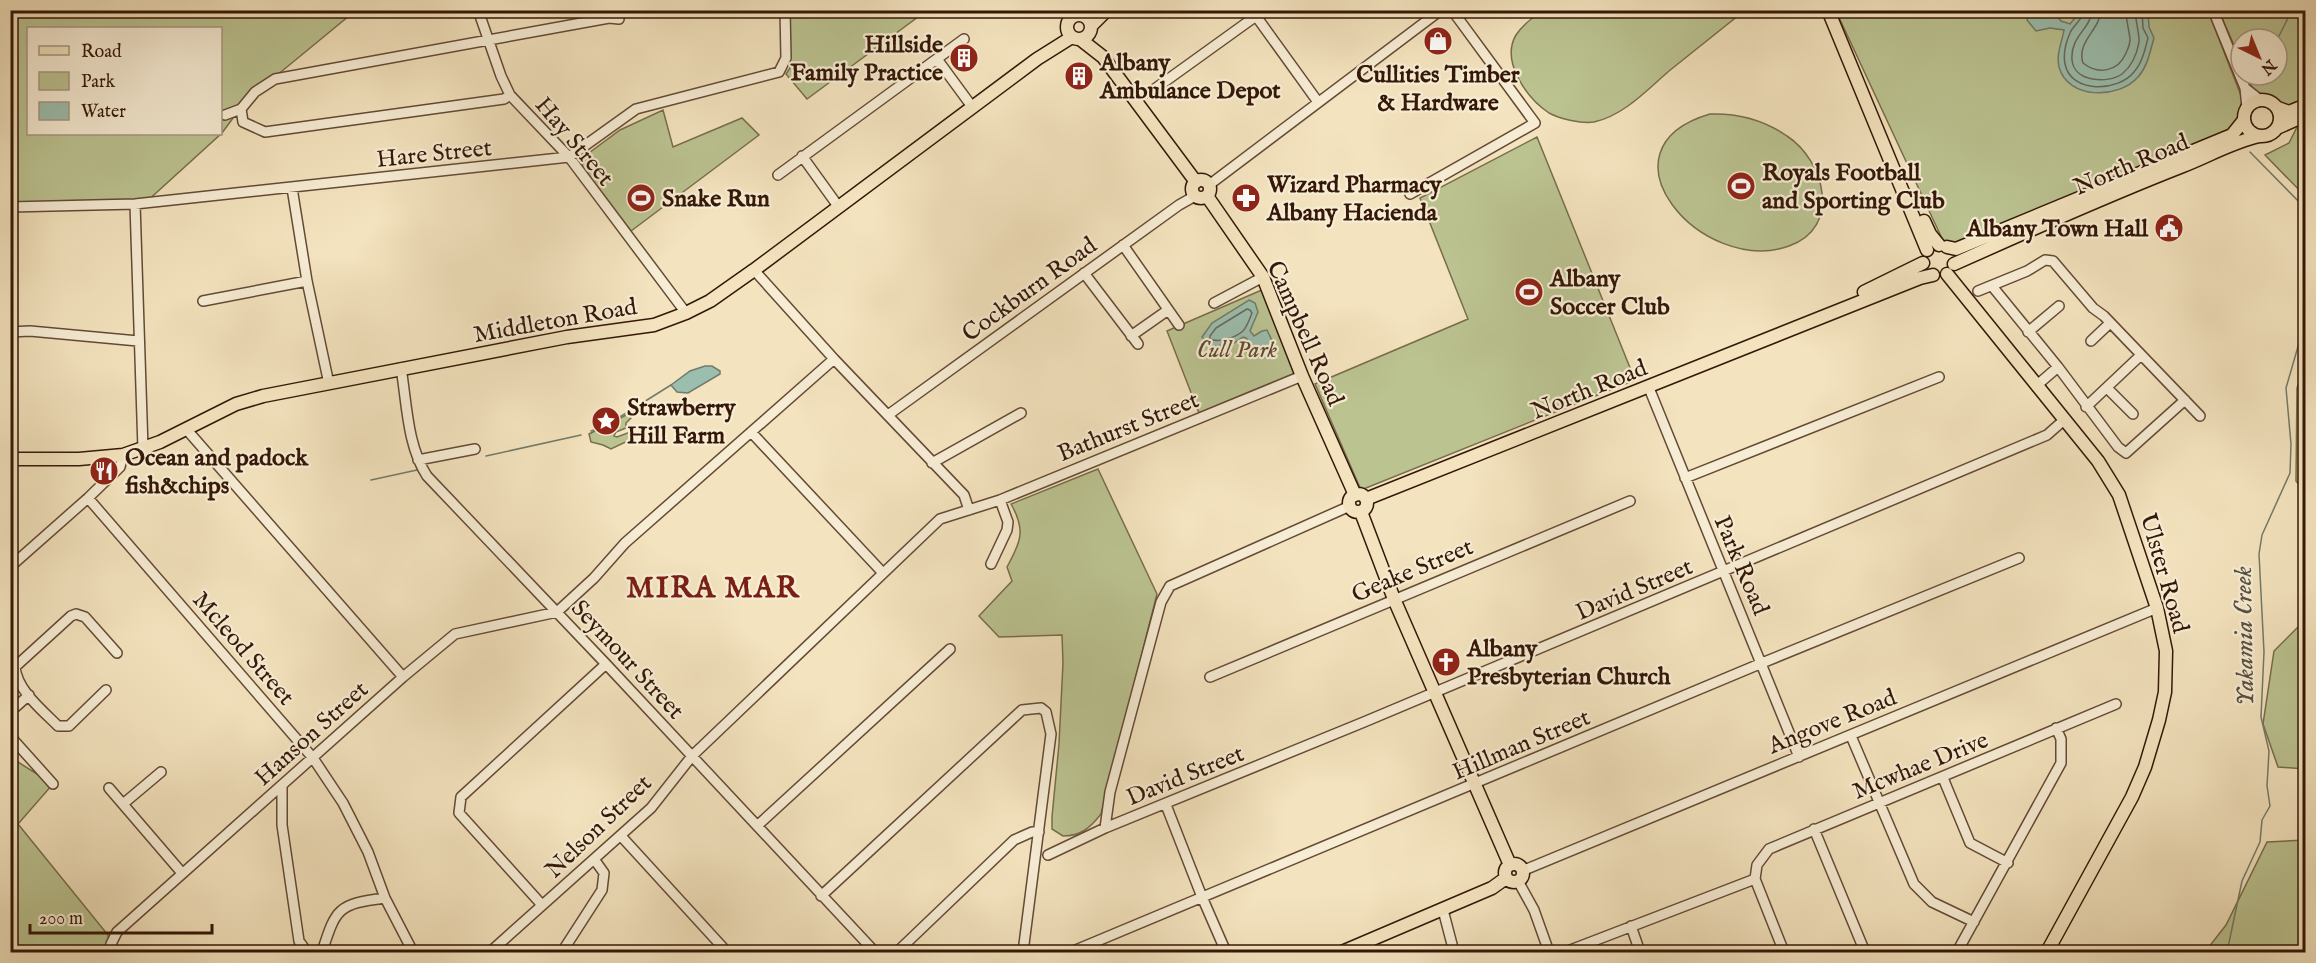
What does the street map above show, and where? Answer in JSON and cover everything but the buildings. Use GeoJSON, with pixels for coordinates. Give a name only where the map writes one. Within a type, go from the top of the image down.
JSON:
{"type":"FeatureCollection","features":[{"type":"Feature","properties":{"kind":"main road","name":"Middleton Road"},"geometry":{"type":"LineString","coordinates":[[10,459],[80,459],[123,455],[187,430],[236,404],[263,396],[567,337],[654,325],[686,313],[710,301],[754,270],[973,108],[1097,10]]}},
{"type":"Feature","properties":{"kind":"main road","name":"Middleton Road"},"geometry":{"type":"LineString","coordinates":[[1077,24],[1107,10]]}},
{"type":"Feature","properties":{"kind":"main road"},"geometry":{"type":"LineString","coordinates":[[1828,10],[1938,247]]}},
{"type":"Feature","properties":{"kind":"main road"},"geometry":{"type":"LineString","coordinates":[[1834,10],[1930,234],[1938,247],[1952,253],[1951,269],[1940,276],[1933,275],[1926,270],[1923,263],[1938,247]]}},
{"type":"Feature","properties":{"kind":"main road"},"geometry":{"type":"LineString","coordinates":[[1077,24],[1196,182],[1192,190],[1204,192]]}},
{"type":"Feature","properties":{"kind":"main road"},"geometry":{"type":"LineString","coordinates":[[2306,105],[2289,112],[2268,101],[2260,100],[2252,103],[2245,114],[2249,131],[2260,136],[2271,134],[2277,128],[2306,115]]}},
{"type":"Feature","properties":{"kind":"main road"},"geometry":{"type":"LineString","coordinates":[[2277,128],[2280,116],[2278,108]]}},
{"type":"Feature","properties":{"kind":"main road","name":"North Road"},"geometry":{"type":"LineString","coordinates":[[1938,247],[1956,249],[2232,135],[2245,114]]}},
{"type":"Feature","properties":{"kind":"main road","name":"North Road"},"geometry":{"type":"LineString","coordinates":[[1951,269],[2223,147],[2260,136]]}},
{"type":"Feature","properties":{"kind":"main road","name":"Campbell Road"},"geometry":{"type":"LineString","coordinates":[[1204,192],[1263,277],[1302,376],[1358,503],[1394,599],[1514,874]]}},
{"type":"Feature","properties":{"kind":"main road","name":"North Road"},"geometry":{"type":"LineString","coordinates":[[1827,314],[1923,263]]}},
{"type":"Feature","properties":{"kind":"main road","name":"Ulster Road"},"geometry":{"type":"LineString","coordinates":[[1951,269],[2036,386],[2098,461],[2119,495],[2157,608],[2166,651],[2164,692],[2159,720],[2145,767],[2132,797],[2047,952]]}},
{"type":"Feature","properties":{"kind":"main road","name":"North Road"},"geometry":{"type":"LineString","coordinates":[[1358,503],[1649,388],[1827,314],[1933,275]]}},
{"type":"Feature","properties":{"kind":"main road","name":"Angove Road"},"geometry":{"type":"LineString","coordinates":[[1342,952],[1492,888],[1514,874]]}},
{"type":"Feature","properties":{"kind":"street","name":"Hay Street"},"geometry":{"type":"LineString","coordinates":[[478,10],[510,94],[569,157],[686,313]]}},
{"type":"Feature","properties":{"kind":"street","name":"Hare Street"},"geometry":{"type":"LineString","coordinates":[[10,207],[135,204],[569,157],[636,109],[779,72],[786,58],[785,10]]}},
{"type":"Feature","properties":{"kind":"street","name":"Cockburn Road"},"geometry":{"type":"LineString","coordinates":[[888,415],[1123,245],[1204,192],[1318,102],[1441,10]]}},
{"type":"Feature","properties":{"kind":"street"},"geometry":{"type":"LineString","coordinates":[[1410,194],[1535,123],[1452,10]]}},
{"type":"Feature","properties":{"kind":"street"},"geometry":{"type":"LineString","coordinates":[[2214,10],[2246,88],[2245,114]]}},
{"type":"Feature","properties":{"kind":"street"},"geometry":{"type":"LineString","coordinates":[[1149,93],[1256,16],[1318,102]]}},
{"type":"Feature","properties":{"kind":"street"},"geometry":{"type":"LineString","coordinates":[[225,115],[241,110],[255,92],[276,79],[488,39],[609,18],[619,19]]}},
{"type":"Feature","properties":{"kind":"street"},"geometry":{"type":"LineString","coordinates":[[777,175],[964,39]]}},
{"type":"Feature","properties":{"kind":"street"},"geometry":{"type":"LineString","coordinates":[[937,59],[973,108]]}},
{"type":"Feature","properties":{"kind":"street"},"geometry":{"type":"LineString","coordinates":[[2246,88],[2260,100]]}},
{"type":"Feature","properties":{"kind":"street"},"geometry":{"type":"LineString","coordinates":[[241,110],[243,122],[266,132],[504,99],[510,94]]}},
{"type":"Feature","properties":{"kind":"street"},"geometry":{"type":"LineString","coordinates":[[802,156],[838,206]]}},
{"type":"Feature","properties":{"kind":"street"},"geometry":{"type":"LineString","coordinates":[[292,188],[307,281],[329,384]]}},
{"type":"Feature","properties":{"kind":"street"},"geometry":{"type":"LineString","coordinates":[[135,204],[143,449]]}},
{"type":"Feature","properties":{"kind":"street"},"geometry":{"type":"LineString","coordinates":[[1123,245],[1179,326]]}},
{"type":"Feature","properties":{"kind":"street"},"geometry":{"type":"LineString","coordinates":[[1978,291],[2048,259],[2053,261],[2094,308],[2200,416]]}},
{"type":"Feature","properties":{"kind":"street"},"geometry":{"type":"LineString","coordinates":[[754,270],[834,359],[964,495],[969,510]]}},
{"type":"Feature","properties":{"kind":"street"},"geometry":{"type":"LineString","coordinates":[[1084,273],[1138,344]]}},
{"type":"Feature","properties":{"kind":"street"},"geometry":{"type":"LineString","coordinates":[[1214,303],[1263,277]]}},
{"type":"Feature","properties":{"kind":"street"},"geometry":{"type":"LineString","coordinates":[[203,301],[307,281]]}},
{"type":"Feature","properties":{"kind":"street"},"geometry":{"type":"LineString","coordinates":[[1992,286],[2058,367],[2118,447],[2126,453],[2185,400]]}},
{"type":"Feature","properties":{"kind":"street"},"geometry":{"type":"LineString","coordinates":[[2028,332],[2059,306]]}},
{"type":"Feature","properties":{"kind":"street"},"geometry":{"type":"LineString","coordinates":[[1131,336],[1168,310]]}},
{"type":"Feature","properties":{"kind":"street"},"geometry":{"type":"LineString","coordinates":[[2091,341],[2110,323]]}},
{"type":"Feature","properties":{"kind":"street"},"geometry":{"type":"LineString","coordinates":[[10,332],[30,331],[138,341]]}},
{"type":"Feature","properties":{"kind":"street"},"geometry":{"type":"LineString","coordinates":[[2086,407],[2141,355]]}},
{"type":"Feature","properties":{"kind":"street"},"geometry":{"type":"LineString","coordinates":[[556,612],[594,578],[625,543],[834,359]]}},
{"type":"Feature","properties":{"kind":"street"},"geometry":{"type":"LineString","coordinates":[[2036,386],[2058,367]]}},
{"type":"Feature","properties":{"kind":"street","name":"Seymour Street"},"geometry":{"type":"LineString","coordinates":[[401,368],[413,443],[418,460],[427,476],[875,952]]}},
{"type":"Feature","properties":{"kind":"street","name":"Bathurst Street"},"geometry":{"type":"LineString","coordinates":[[969,510],[1000,500],[1302,376]]}},
{"type":"Feature","properties":{"kind":"street"},"geometry":{"type":"LineString","coordinates":[[1685,478],[1939,377]]}},
{"type":"Feature","properties":{"kind":"street","name":"Park Road"},"geometry":{"type":"LineString","coordinates":[[1649,388],[1800,757]]}},
{"type":"Feature","properties":{"kind":"street"},"geometry":{"type":"LineString","coordinates":[[2107,388],[2133,414]]}},
{"type":"Feature","properties":{"kind":"street"},"geometry":{"type":"LineString","coordinates":[[932,463],[1021,413]]}},
{"type":"Feature","properties":{"kind":"street","name":"David Street"},"geometry":{"type":"LineString","coordinates":[[1048,855],[1105,828],[1166,805],[1725,572],[2047,435],[2064,420]]}},
{"type":"Feature","properties":{"kind":"street"},"geometry":{"type":"LineString","coordinates":[[187,430],[403,677]]}},
{"type":"Feature","properties":{"kind":"street"},"geometry":{"type":"LineString","coordinates":[[752,432],[884,573]]}},
{"type":"Feature","properties":{"kind":"street"},"geometry":{"type":"LineString","coordinates":[[418,460],[475,449]]}},
{"type":"Feature","properties":{"kind":"street"},"geometry":{"type":"LineString","coordinates":[[10,567],[88,498],[120,466],[123,455]]}},
{"type":"Feature","properties":{"kind":"street","name":"Mcleod Street"},"geometry":{"type":"LineString","coordinates":[[88,498],[313,758],[343,803],[363,843],[385,898],[413,952]]}},
{"type":"Feature","properties":{"kind":"street"},"geometry":{"type":"LineString","coordinates":[[991,564],[1007,530],[1008,522],[1000,500]]}},
{"type":"Feature","properties":{"kind":"street","name":"Geake Street"},"geometry":{"type":"LineString","coordinates":[[1209,677],[1630,501]]}},
{"type":"Feature","properties":{"kind":"street","name":"North Road"},"geometry":{"type":"LineString","coordinates":[[1105,828],[1110,792],[1161,602],[1170,586],[1358,503]]}},
{"type":"Feature","properties":{"kind":"street","name":"Nelson Street"},"geometry":{"type":"LineString","coordinates":[[490,952],[651,808],[692,756],[940,519],[969,510]]}},
{"type":"Feature","properties":{"kind":"street","name":"Hillman Street"},"geometry":{"type":"LineString","coordinates":[[1071,952],[2019,558]]}},
{"type":"Feature","properties":{"kind":"street","name":"Angove Road"},"geometry":{"type":"LineString","coordinates":[[1514,874],[2157,608]]}},
{"type":"Feature","properties":{"kind":"street","name":"Hanson Street"},"geometry":{"type":"LineString","coordinates":[[110,952],[117,932],[403,677],[456,634],[556,612]]}},
{"type":"Feature","properties":{"kind":"street"},"geometry":{"type":"LineString","coordinates":[[106,690],[69,726],[58,726],[29,695],[16,677],[15,667],[76,614],[85,617],[117,653]]}},
{"type":"Feature","properties":{"kind":"street"},"geometry":{"type":"LineString","coordinates":[[757,826],[950,649]]}},
{"type":"Feature","properties":{"kind":"street"},"geometry":{"type":"LineString","coordinates":[[542,905],[459,813],[460,796],[606,664]]}},
{"type":"Feature","properties":{"kind":"street"},"geometry":{"type":"LineString","coordinates":[[10,712],[29,695]]}},
{"type":"Feature","properties":{"kind":"street","name":"Mcwhae Drive"},"geometry":{"type":"LineString","coordinates":[[1755,879],[1757,865],[1770,849],[2116,704]]}},
{"type":"Feature","properties":{"kind":"street"},"geometry":{"type":"LineString","coordinates":[[821,896],[1022,710],[1041,708],[1046,712],[1052,734],[1023,952]]}},
{"type":"Feature","properties":{"kind":"street"},"geometry":{"type":"LineString","coordinates":[[1957,952],[2061,763],[2061,739],[2056,729]]}},
{"type":"Feature","properties":{"kind":"street"},"geometry":{"type":"LineString","coordinates":[[10,736],[53,784]]}},
{"type":"Feature","properties":{"kind":"street"},"geometry":{"type":"LineString","coordinates":[[1851,736],[1914,884],[1932,903],[1974,922]]}},
{"type":"Feature","properties":{"kind":"street"},"geometry":{"type":"LineString","coordinates":[[123,804],[160,771]]}},
{"type":"Feature","properties":{"kind":"street"},"geometry":{"type":"LineString","coordinates":[[1943,777],[1970,843],[2008,863]]}},
{"type":"Feature","properties":{"kind":"street"},"geometry":{"type":"LineString","coordinates":[[282,786],[282,825],[297,930],[299,941],[307,952]]}},
{"type":"Feature","properties":{"kind":"street"},"geometry":{"type":"LineString","coordinates":[[109,788],[182,873]]}},
{"type":"Feature","properties":{"kind":"street"},"geometry":{"type":"LineString","coordinates":[[1166,805],[1226,952]]}},
{"type":"Feature","properties":{"kind":"street"},"geometry":{"type":"LineString","coordinates":[[1814,829],[1864,952]]}},
{"type":"Feature","properties":{"kind":"street"},"geometry":{"type":"LineString","coordinates":[[897,952],[1014,840],[1032,832],[1039,832]]}},
{"type":"Feature","properties":{"kind":"street"},"geometry":{"type":"LineString","coordinates":[[621,836],[727,952]]}},
{"type":"Feature","properties":{"kind":"street"},"geometry":{"type":"LineString","coordinates":[[562,952],[602,890],[604,873],[594,859]]}},
{"type":"Feature","properties":{"kind":"street"},"geometry":{"type":"LineString","coordinates":[[1514,874],[1534,910],[1549,952]]}},
{"type":"Feature","properties":{"kind":"street"},"geometry":{"type":"LineString","coordinates":[[1565,952],[1755,879],[1785,952]]}},
{"type":"Feature","properties":{"kind":"street"},"geometry":{"type":"LineString","coordinates":[[322,952],[329,929],[339,912],[354,902],[385,898]]}},
{"type":"Feature","properties":{"kind":"street"},"geometry":{"type":"LineString","coordinates":[[1443,910],[1454,952]]}},
{"type":"Feature","properties":{"kind":"street"},"geometry":{"type":"LineString","coordinates":[[1631,926],[1640,952]]}},
{"type":"Feature","properties":{"kind":"green space"},"geometry":{"type":"Polygon","coordinates":[[[10,11],[355,11],[276,76],[253,91],[222,133],[222,27],[27,27],[27,135],[220,135],[145,203],[11,207],[10,11]]]}},
{"type":"Feature","properties":{"kind":"green space"},"geometry":{"type":"Polygon","coordinates":[[[790,11],[926,11],[807,99],[786,74],[790,68],[790,11]]]}},
{"type":"Feature","properties":{"kind":"green space"},"geometry":{"type":"Polygon","coordinates":[[[1542,11],[1744,11],[1625,108],[1605,119],[1583,122],[1559,117],[1541,107],[1525,89],[1514,68],[1511,57],[1516,35],[1542,11]]]}},
{"type":"Feature","properties":{"kind":"green space"},"geometry":{"type":"Polygon","coordinates":[[[1836,11],[2208,11],[2229,65],[2229,87],[2238,87],[2242,98],[2237,121],[2229,132],[1965,241],[1945,245],[1836,11]]]}},
{"type":"Feature","properties":{"kind":"green space"},"geometry":{"type":"Polygon","coordinates":[[[2219,11],[2305,11],[2305,101],[2294,106],[2282,105],[2275,99],[2254,92],[2252,87],[2289,87],[2289,27],[2229,27],[2229,34],[2219,11]]]}},
{"type":"Feature","properties":{"kind":"green space","name":"Snake Run"},"geometry":{"type":"Polygon","coordinates":[[[663,110],[673,147],[742,118],[759,135],[631,231],[582,166],[585,156],[620,130],[663,110]]]}},
{"type":"Feature","properties":{"kind":"green space","name":"Royals Football and Sporting Club"},"geometry":{"type":"Polygon","coordinates":[[[1710,114],[1741,116],[1778,130],[1800,147],[1811,161],[1822,194],[1822,210],[1816,225],[1806,237],[1789,246],[1756,251],[1723,243],[1694,227],[1672,205],[1660,179],[1660,154],[1676,131],[1710,114]]]}},
{"type":"Feature","properties":{"kind":"green space"},"geometry":{"type":"Polygon","coordinates":[[[2305,122],[2305,196],[2265,155],[2289,143],[2298,125],[2305,122]]]}},
{"type":"Feature","properties":{"kind":"green space","name":"Albany Soccer Club"},"geometry":{"type":"Polygon","coordinates":[[[1537,137],[1635,380],[1361,490],[1315,384],[1468,319],[1420,198],[1537,137]]]}},
{"type":"Feature","properties":{"kind":"green space","name":"Cull Park"},"geometry":{"type":"Polygon","coordinates":[[[1264,289],[1295,373],[1199,413],[1167,331],[1264,289]]]}},
{"type":"Feature","properties":{"kind":"green space"},"geometry":{"type":"Polygon","coordinates":[[[2305,361],[2306,492],[2296,481],[2297,388],[2305,361]]]}},
{"type":"Feature","properties":{"kind":"green space"},"geometry":{"type":"Polygon","coordinates":[[[630,413],[631,418],[626,423],[626,428],[616,432],[614,436],[630,432],[633,435],[630,440],[611,449],[591,442],[589,434],[630,413]]]}},
{"type":"Feature","properties":{"kind":"green space"},"geometry":{"type":"Polygon","coordinates":[[[1098,469],[1157,594],[1101,814],[1085,830],[1075,835],[1063,836],[1052,829],[1059,744],[1062,635],[999,637],[979,616],[1012,581],[1007,567],[1016,550],[1020,529],[1011,504],[1098,469]]]}},
{"type":"Feature","properties":{"kind":"green space"},"geometry":{"type":"Polygon","coordinates":[[[2305,620],[2305,769],[2278,767],[2263,724],[2274,651],[2305,620]]]}},
{"type":"Feature","properties":{"kind":"green space"},"geometry":{"type":"Polygon","coordinates":[[[10,757],[53,784],[18,824],[108,935],[111,952],[11,952],[10,757]]]}},
{"type":"Feature","properties":{"kind":"green space"},"geometry":{"type":"Polygon","coordinates":[[[2305,840],[2305,952],[2205,952],[2226,925],[2267,842],[2305,840]]]}},
{"type":"Feature","properties":{"kind":"water"},"geometry":{"type":"Polygon","coordinates":[[[2036,11],[2053,11],[2061,21],[2070,24],[2081,11],[2148,11],[2149,27],[2154,38],[2144,68],[2130,84],[2107,92],[2095,93],[2072,86],[2064,78],[2058,62],[2064,30],[2050,28],[2036,31],[2027,20],[2028,14],[2036,11]]]}},
{"type":"Feature","properties":{"kind":"water"},"geometry":{"type":"Polygon","coordinates":[[[1249,300],[1255,303],[1258,312],[1250,331],[1254,336],[1267,330],[1275,347],[1276,353],[1273,357],[1258,357],[1248,353],[1246,351],[1249,342],[1243,337],[1234,343],[1211,347],[1202,337],[1212,323],[1249,300]]]}},
{"type":"Feature","properties":{"kind":"water"},"geometry":{"type":"Polygon","coordinates":[[[712,366],[720,371],[720,374],[688,393],[677,392],[671,385],[690,371],[712,366]]]}},
{"type":"Feature","properties":{"kind":"waterway"},"geometry":{"type":"LineString","coordinates":[[2022,10],[2028,18]]}},
{"type":"Feature","properties":{"kind":"waterway","name":"Yakamia Creek"},"geometry":{"type":"LineString","coordinates":[[2284,27],[2292,10]]}},
{"type":"Feature","properties":{"kind":"waterway","name":"Yakamia Creek"},"geometry":{"type":"LineString","coordinates":[[2250,152],[2306,209]]}},
{"type":"Feature","properties":{"kind":"waterway","name":"Yakamia Creek"},"geometry":{"type":"LineString","coordinates":[[2227,952],[2242,881],[2260,842],[2262,820],[2270,806],[2267,786],[2269,751],[2261,717],[2264,652],[2259,554],[2262,535],[2290,473],[2291,444],[2286,388],[2306,319]]}},
{"type":"Feature","properties":{"kind":"waterway"},"geometry":{"type":"LineString","coordinates":[[591,431],[607,425],[671,385]]}},
{"type":"Feature","properties":{"kind":"waterway"},"geometry":{"type":"LineString","coordinates":[[486,456],[581,435]]}},
{"type":"Feature","properties":{"kind":"waterway"},"geometry":{"type":"LineString","coordinates":[[371,480],[417,470]]}},
{"type":"Feature","properties":{"kind":"place","name":"Cullities Timber & Hardware"},"geometry":{"type":"Point","coordinates":[1438,41]}},
{"type":"Feature","properties":{"kind":"place","name":"Hillside Family Practice"},"geometry":{"type":"Point","coordinates":[964,58]}},
{"type":"Feature","properties":{"kind":"place","name":"Albany Ambulance Depot"},"geometry":{"type":"Point","coordinates":[1079,76]}},
{"type":"Feature","properties":{"kind":"place","name":"Royals Football and Sporting Club"},"geometry":{"type":"Point","coordinates":[1741,186]}},
{"type":"Feature","properties":{"kind":"place","name":"Snake Run"},"geometry":{"type":"Point","coordinates":[641,198]}},
{"type":"Feature","properties":{"kind":"place","name":"Wizard Pharmacy Albany Hacienda"},"geometry":{"type":"Point","coordinates":[1246,198]}},
{"type":"Feature","properties":{"kind":"place","name":"Albany Town Hall"},"geometry":{"type":"Point","coordinates":[2169,228]}},
{"type":"Feature","properties":{"kind":"place","name":"Albany Soccer Club"},"geometry":{"type":"Point","coordinates":[1529,292]}},
{"type":"Feature","properties":{"kind":"place","name":"Strawberry Hill Farm"},"geometry":{"type":"Point","coordinates":[606,421]}},
{"type":"Feature","properties":{"kind":"place","name":"Ocean and padock fish&chips"},"geometry":{"type":"Point","coordinates":[104,471]}},
{"type":"Feature","properties":{"kind":"place","name":"Albany Presbyterian Church"},"geometry":{"type":"Point","coordinates":[1446,662]}},
{"type":"Feature","properties":{"kind":"district","name":"MIRA MAR"},"geometry":{"type":"Point","coordinates":[713,587]}}]}
